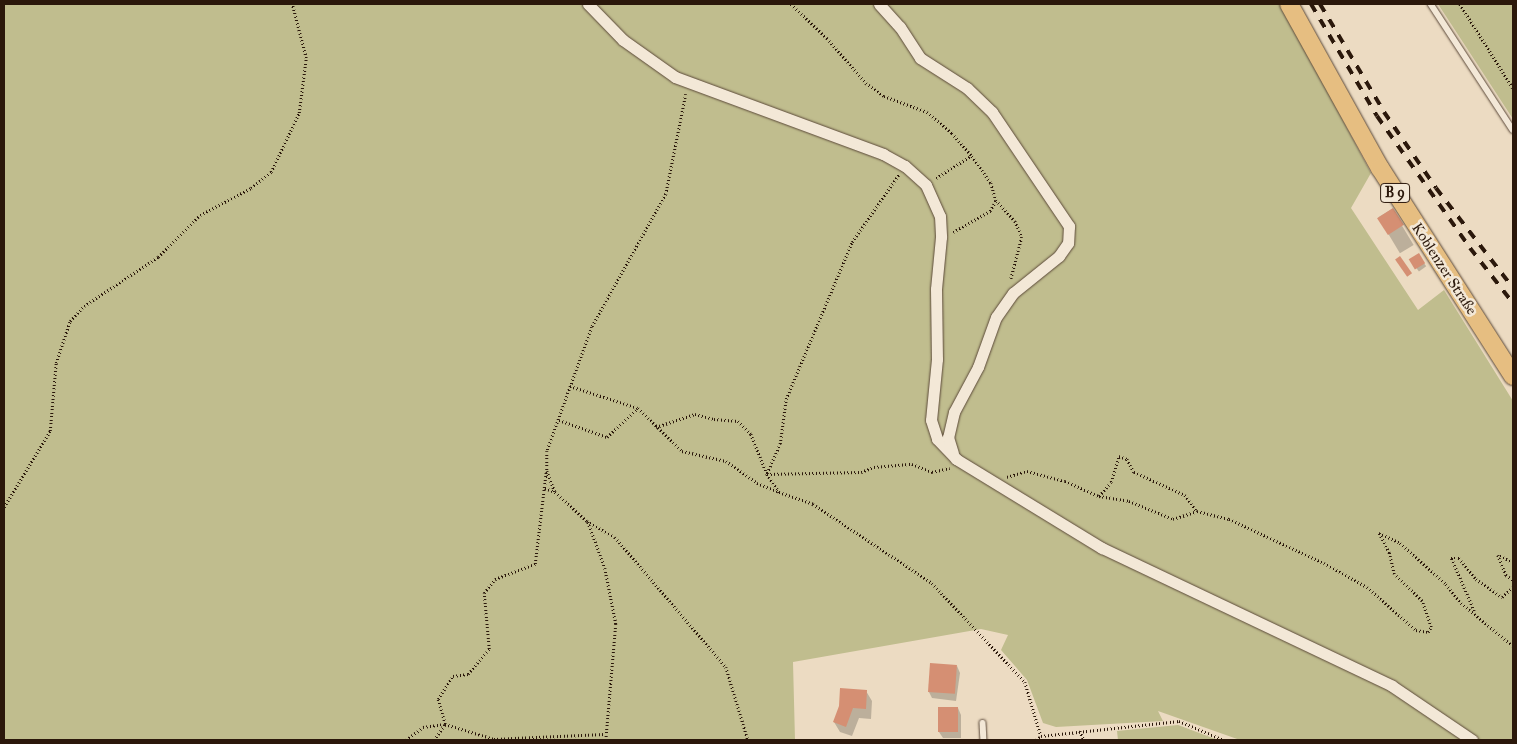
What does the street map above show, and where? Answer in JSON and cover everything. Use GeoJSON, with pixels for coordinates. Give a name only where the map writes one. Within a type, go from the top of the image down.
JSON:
{"type":"FeatureCollection","features":[{"type":"Feature","properties":{"kind":"main road","name":"Koblenzer Straße"},"geometry":{"type":"LineString","coordinates":[[1288,4],[1380,168],[1513,376]]}},
{"type":"Feature","properties":{"kind":"street"},"geometry":{"type":"LineString","coordinates":[[588,4],[649,61],[689,83],[870,149],[905,166],[926,184],[940,216],[941,237],[936,289],[937,359],[931,420],[937,439],[961,462],[1102,548],[1392,686],[1439,715],[1472,740]]}},
{"type":"Feature","properties":{"kind":"street"},"geometry":{"type":"LineString","coordinates":[[879,4],[900,26],[920,58],[977,96],[992,112],[1067,220],[1070,235],[1059,256],[1013,293],[996,317],[978,367],[954,412],[948,437],[950,448],[961,462]]}},
{"type":"Feature","properties":{"kind":"lane"},"geometry":{"type":"LineString","coordinates":[[1431,4],[1513,130]]}},
{"type":"Feature","properties":{"kind":"lane"},"geometry":{"type":"LineString","coordinates":[[983,723],[984,740]]}},
{"type":"Feature","properties":{"kind":"path"},"geometry":{"type":"LineString","coordinates":[[4,507],[50,431],[56,363],[70,321],[84,306],[158,257],[200,215],[251,188],[271,172],[299,113],[306,58],[292,4]]}},
{"type":"Feature","properties":{"kind":"path"},"geometry":{"type":"LineString","coordinates":[[791,4],[827,38],[866,84],[884,96],[927,112],[952,133],[972,156],[991,183],[996,200],[1015,221],[1022,237],[1012,271],[1013,293]]}},
{"type":"Feature","properties":{"kind":"path"},"geometry":{"type":"LineString","coordinates":[[1460,4],[1513,88]]}},
{"type":"Feature","properties":{"kind":"path"},"geometry":{"type":"LineString","coordinates":[[445,724],[438,699],[453,676],[468,674],[489,649],[484,593],[495,579],[535,564],[547,471],[547,451],[592,327],[666,194],[689,83]]}},
{"type":"Feature","properties":{"kind":"path"},"geometry":{"type":"LineString","coordinates":[[926,184],[972,156]]}},
{"type":"Feature","properties":{"kind":"path"},"geometry":{"type":"LineString","coordinates":[[767,474],[780,444],[786,399],[852,242],[905,166]]}},
{"type":"Feature","properties":{"kind":"path"},"geometry":{"type":"LineString","coordinates":[[941,237],[967,227],[990,211],[996,200]]}},
{"type":"Feature","properties":{"kind":"path"},"geometry":{"type":"LineString","coordinates":[[570,386],[638,408],[682,451],[726,461],[757,483],[813,504],[932,583],[1025,682],[1041,736]]}},
{"type":"Feature","properties":{"kind":"path"},"geometry":{"type":"LineString","coordinates":[[559,420],[607,437],[638,408]]}},
{"type":"Feature","properties":{"kind":"path"},"geometry":{"type":"LineString","coordinates":[[656,427],[695,414],[714,420],[738,421],[752,434],[767,474],[779,492]]}},
{"type":"Feature","properties":{"kind":"path"},"geometry":{"type":"LineString","coordinates":[[1099,496],[1111,482],[1119,456],[1127,459],[1134,472],[1185,495],[1197,511]]}},
{"type":"Feature","properties":{"kind":"path"},"geometry":{"type":"LineString","coordinates":[[767,474],[861,472],[874,468],[912,464],[932,472],[961,462]]}},
{"type":"Feature","properties":{"kind":"path"},"geometry":{"type":"LineString","coordinates":[[547,471],[555,492]]}},
{"type":"Feature","properties":{"kind":"path"},"geometry":{"type":"LineString","coordinates":[[1008,476],[1027,471],[1066,480],[1099,496],[1129,500],[1173,519],[1197,511],[1229,519],[1324,563],[1367,588],[1416,630],[1428,632],[1431,628],[1422,601],[1394,574],[1389,553],[1379,533],[1400,543],[1446,584],[1461,604],[1475,612],[1513,646]]}},
{"type":"Feature","properties":{"kind":"path"},"geometry":{"type":"LineString","coordinates":[[544,488],[555,492],[587,521],[615,537],[726,668],[748,740]]}},
{"type":"Feature","properties":{"kind":"path"},"geometry":{"type":"LineString","coordinates":[[587,521],[605,568],[616,624],[605,734],[606,740]]}},
{"type":"Feature","properties":{"kind":"path"},"geometry":{"type":"LineString","coordinates":[[1513,563],[1498,555],[1506,575],[1513,580]]}},
{"type":"Feature","properties":{"kind":"path"},"geometry":{"type":"LineString","coordinates":[[1475,612],[1451,558],[1459,558],[1476,579],[1502,597],[1513,586]]}},
{"type":"Feature","properties":{"kind":"path"},"geometry":{"type":"LineString","coordinates":[[1036,740],[1041,736],[1179,721],[1224,740]]}},
{"type":"Feature","properties":{"kind":"path"},"geometry":{"type":"LineString","coordinates":[[434,740],[445,724]]}},
{"type":"Feature","properties":{"kind":"path"},"geometry":{"type":"LineString","coordinates":[[406,740],[423,727],[445,724],[494,739],[605,734]]}},
{"type":"Feature","properties":{"kind":"path"},"geometry":{"type":"LineString","coordinates":[[1080,731],[1084,740]]}},
{"type":"Feature","properties":{"kind":"shaded area"},"geometry":{"type":"Polygon","coordinates":[[[4,4],[1281,4],[1371,173],[1351,208],[1418,310],[1444,290],[1513,401],[1513,740],[1240,740],[1158,711],[1163,721],[1056,727],[1043,723],[1027,680],[1001,650],[1008,635],[981,629],[793,662],[795,740],[4,740],[4,4]]]}},
{"type":"Feature","properties":{"kind":"shaded area"},"geometry":{"type":"Polygon","coordinates":[[[1438,4],[1513,4],[1513,119],[1438,4]]]}},
{"type":"Feature","properties":{"kind":"shaded area"},"geometry":{"type":"Polygon","coordinates":[[[1178,725],[1218,740],[1118,740],[1117,731],[1178,725]]]}},
{"type":"Feature","properties":{"kind":"building"},"geometry":{"type":"Polygon","coordinates":[[[1393,208],[1404,225],[1388,235],[1377,218],[1393,208]]]}},
{"type":"Feature","properties":{"kind":"building"},"geometry":{"type":"Polygon","coordinates":[[[1419,253],[1425,263],[1415,269],[1409,259],[1419,253]]]}},
{"type":"Feature","properties":{"kind":"building"},"geometry":{"type":"Polygon","coordinates":[[[1400,256],[1412,273],[1407,277],[1395,259],[1400,256]]]}},
{"type":"Feature","properties":{"kind":"building"},"geometry":{"type":"Polygon","coordinates":[[[930,663],[957,665],[955,694],[928,692],[930,663]]]}},
{"type":"Feature","properties":{"kind":"building"},"geometry":{"type":"Polygon","coordinates":[[[840,688],[867,690],[866,709],[853,708],[846,727],[833,722],[839,706],[840,688]]]}},
{"type":"Feature","properties":{"kind":"building"},"geometry":{"type":"Polygon","coordinates":[[[938,707],[958,707],[958,732],[938,732],[938,707]]]}},
{"type":"Feature","properties":{"kind":"railway"},"geometry":{"type":"LineString","coordinates":[[1311,4],[1377,116],[1470,248],[1513,303]]}},
{"type":"Feature","properties":{"kind":"railway"},"geometry":{"type":"LineString","coordinates":[[1320,4],[1384,112],[1436,188],[1513,288]]}}]}
